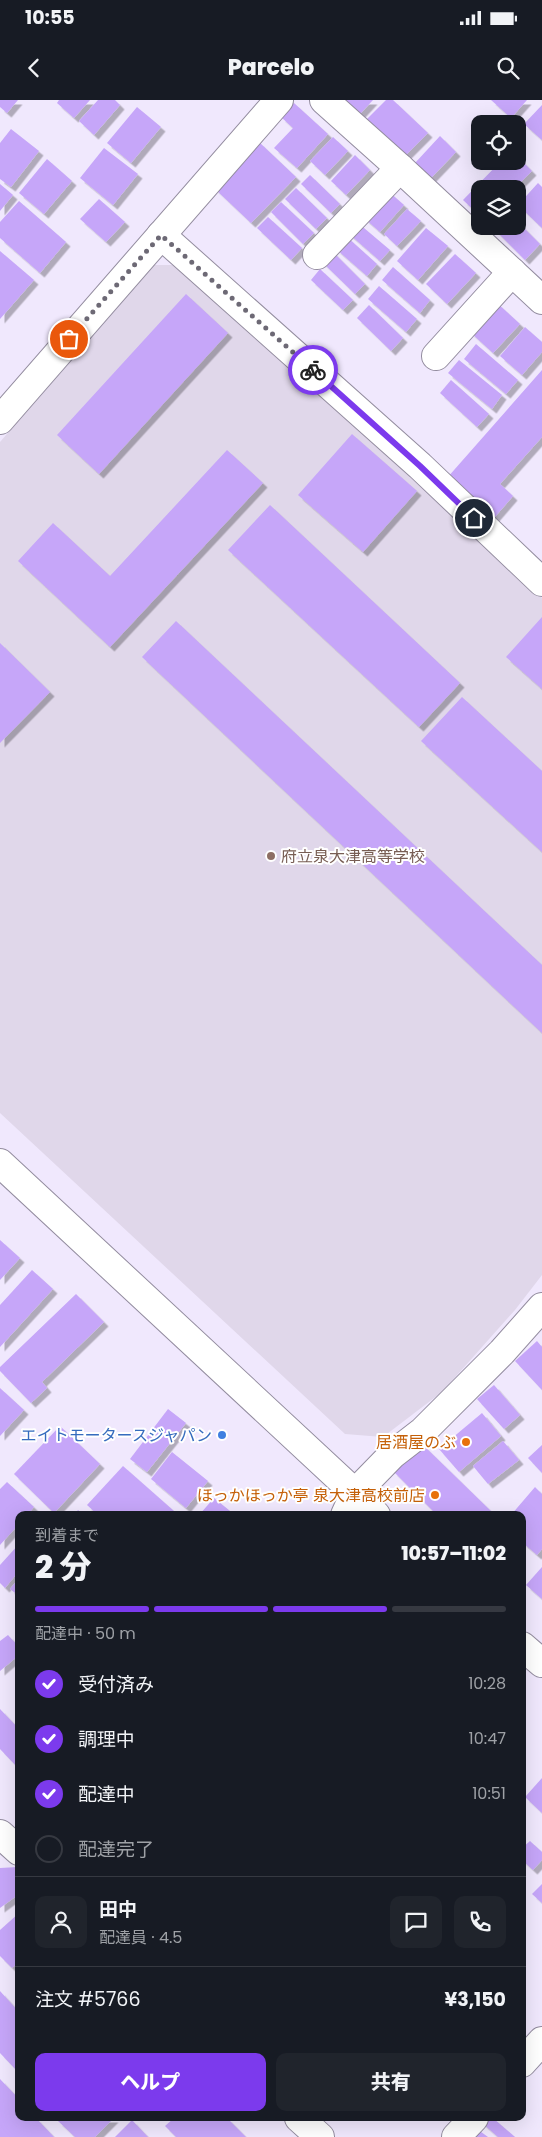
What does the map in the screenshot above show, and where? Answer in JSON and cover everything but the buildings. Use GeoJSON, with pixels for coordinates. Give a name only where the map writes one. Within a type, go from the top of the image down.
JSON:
{"type":"FeatureCollection","features":[{"type":"Feature","properties":{"kind":"street"},"geometry":{"type":"LineString","coordinates":[[0,420],[279,100]]}},
{"type":"Feature","properties":{"kind":"street"},"geometry":{"type":"LineString","coordinates":[[324,100],[542,300]]}},
{"type":"Feature","properties":{"kind":"street"},"geometry":{"type":"LineString","coordinates":[[317,255],[400,168]]}},
{"type":"Feature","properties":{"kind":"street"},"geometry":{"type":"LineString","coordinates":[[161,235],[420,466],[542,582]]}},
{"type":"Feature","properties":{"kind":"street"},"geometry":{"type":"LineString","coordinates":[[436,356],[512,272]]}},
{"type":"Feature","properties":{"kind":"street"},"geometry":{"type":"LineString","coordinates":[[0,1163],[350,1504],[367,1511]]}},
{"type":"Feature","properties":{"kind":"street"},"geometry":{"type":"LineString","coordinates":[[350,1504],[392,1455],[430,1424],[502,1352],[542,1307]]}},
{"type":"Feature","properties":{"kind":"street"},"geometry":{"type":"LineString","coordinates":[[526,1649],[542,1663]]}},
{"type":"Feature","properties":{"kind":"street"},"geometry":{"type":"LineString","coordinates":[[526,2059],[542,2041]]}},
{"type":"Feature","properties":{"kind":"street"},"geometry":{"type":"LineString","coordinates":[[302,2121],[320,2137]]}},
{"type":"Feature","properties":{"kind":"street"},"geometry":{"type":"LineString","coordinates":[[456,2137],[471,2121]]}},
{"type":"Feature","properties":{"kind":"shaded area","name":"府立泉大津高等学校"},"geometry":{"type":"Polygon","coordinates":[[[152,265],[185,265],[542,598],[542,1275],[515,1310],[442,1392],[383,1437],[345,1434],[0,1113],[0,442],[152,265]]]}},
{"type":"Feature","properties":{"kind":"way so far"},"geometry":{"type":"LineString","coordinates":[[69,339],[161,235],[313,370]]}},
{"type":"Feature","properties":{"kind":"place","name":"府立泉大津高等学校"},"geometry":{"type":"Point","coordinates":[271,856]}},
{"type":"Feature","properties":{"kind":"place","name":"エイトモータースジャパン"},"geometry":{"type":"Point","coordinates":[222,1435]}},
{"type":"Feature","properties":{"kind":"place","name":"居酒屋のぶ"},"geometry":{"type":"Point","coordinates":[466,1442]}},
{"type":"Feature","properties":{"kind":"place","name":"ほっかほっか亭 泉大津高校前店"},"geometry":{"type":"Point","coordinates":[435,1495]}},
{"type":"Feature","properties":{"kind":"route"},"geometry":{"type":"LineString","coordinates":[[313,370],[420,466],[474,518]]}}]}
